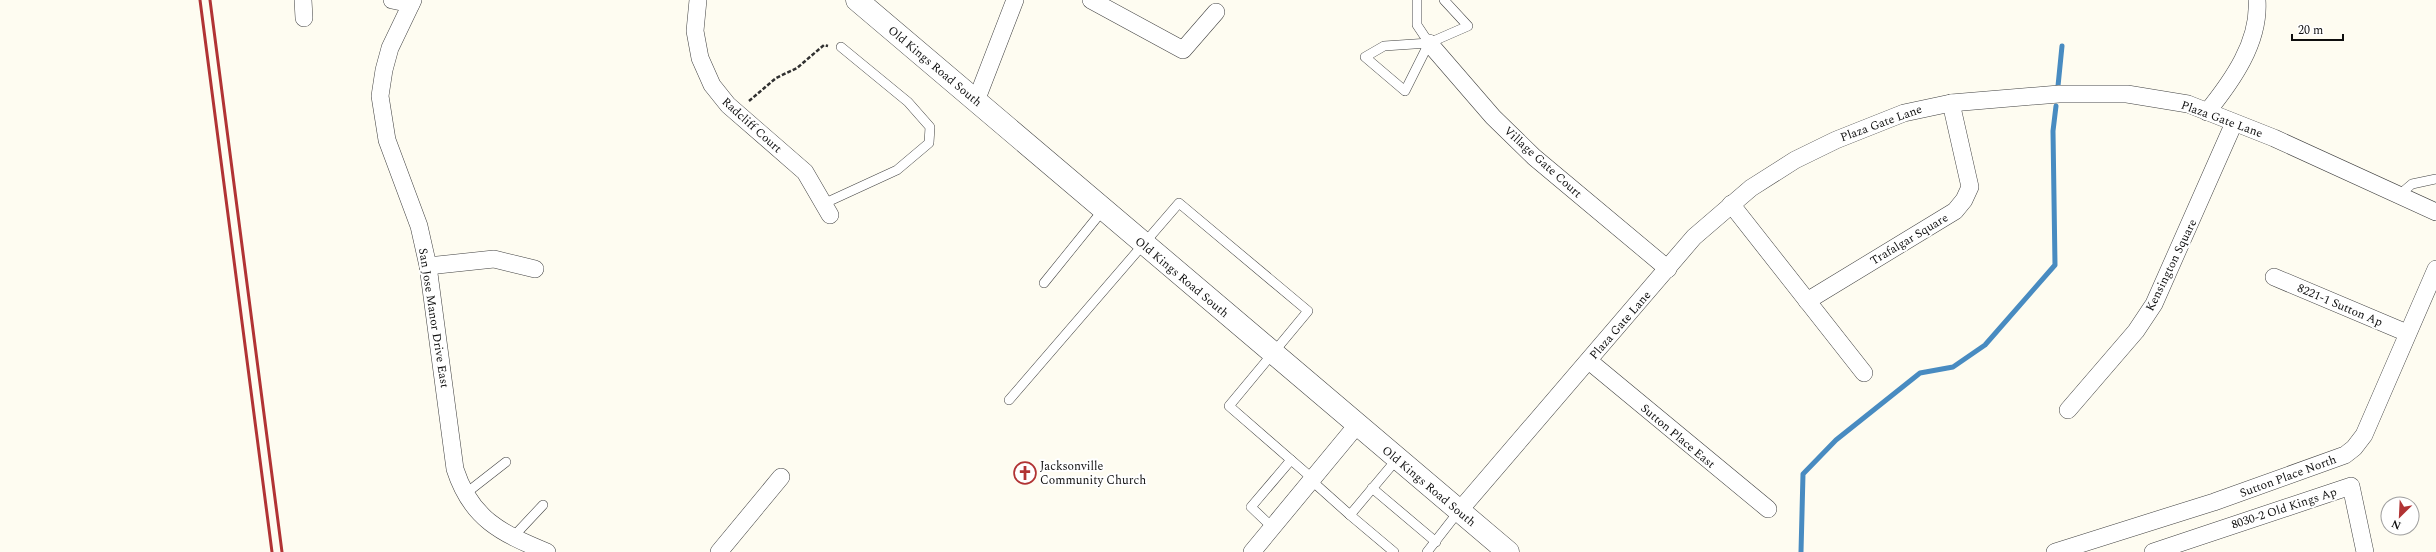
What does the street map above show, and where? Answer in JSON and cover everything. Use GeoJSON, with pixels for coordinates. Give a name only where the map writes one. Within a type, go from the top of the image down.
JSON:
{"type":"FeatureCollection","features":[{"type":"Feature","properties":{"kind":"street"},"geometry":{"type":"LineString","coordinates":[[303,0],[304,18]]}},
{"type":"Feature","properties":{"kind":"street"},"geometry":{"type":"LineString","coordinates":[[392,0],[412,2]]}},
{"type":"Feature","properties":{"kind":"street","name":"Radcliff Court"},"geometry":{"type":"LineString","coordinates":[[698,0],[695,30],[700,58],[712,85],[736,112],[805,172],[826,210]]}},
{"type":"Feature","properties":{"kind":"street"},"geometry":{"type":"LineString","coordinates":[[976,101],[1015,0]]}},
{"type":"Feature","properties":{"kind":"street"},"geometry":{"type":"LineString","coordinates":[[1091,0],[1183,50],[1216,12]]}},
{"type":"Feature","properties":{"kind":"street"},"geometry":{"type":"LineString","coordinates":[[2207,112],[2238,69],[2256,26],[2257,0]]}},
{"type":"Feature","properties":{"kind":"street","name":"Old Kings Road South"},"geometry":{"type":"LineString","coordinates":[[860,1],[1144,245],[1508,552]]}},
{"type":"Feature","properties":{"kind":"street","name":"San Jose Manor Drive East"},"geometry":{"type":"LineString","coordinates":[[412,2],[390,48],[384,70],[380,96],[387,140],[419,226],[428,266],[455,469],[471,505],[490,523],[509,535],[547,552]]}},
{"type":"Feature","properties":{"kind":"street","name":"Village Gate Court"},"geometry":{"type":"LineString","coordinates":[[1429,43],[1493,117],[1534,157],[1668,269]]}},
{"type":"Feature","properties":{"kind":"street","name":"Plaza Gate Lane"},"geometry":{"type":"LineString","coordinates":[[1459,510],[1589,361],[1694,237],[1732,204],[1788,164],[1836,140],[1904,113],[1951,103],[2059,94],[2127,94],[2188,104],[2274,138],[2436,212]]}},
{"type":"Feature","properties":{"kind":"street","name":"Trafalgar Square"},"geometry":{"type":"LineString","coordinates":[[1806,301],[1955,212],[1964,200],[1970,187],[1951,103]]}},
{"type":"Feature","properties":{"kind":"street","name":"Kensington Square"},"geometry":{"type":"LineString","coordinates":[[2068,410],[2136,330],[2154,304],[2234,123]]}},
{"type":"Feature","properties":{"kind":"street"},"geometry":{"type":"LineString","coordinates":[[1732,204],[1806,301],[1864,373]]}},
{"type":"Feature","properties":{"kind":"street"},"geometry":{"type":"LineString","coordinates":[[428,266],[494,259],[535,269]]}},
{"type":"Feature","properties":{"kind":"street","name":"Sutton Place North"},"geometry":{"type":"LineString","coordinates":[[2055,552],[2214,502],[2345,455],[2354,448],[2364,434],[2436,269]]}},
{"type":"Feature","properties":{"kind":"street","name":"8221-1 Sutton Ap"},"geometry":{"type":"LineString","coordinates":[[2274,277],[2407,333]]}},
{"type":"Feature","properties":{"kind":"street","name":"Sutton Place East"},"geometry":{"type":"LineString","coordinates":[[1589,361],[1768,509]]}},
{"type":"Feature","properties":{"kind":"street"},"geometry":{"type":"LineString","coordinates":[[1252,552],[1357,425]]}},
{"type":"Feature","properties":{"kind":"street"},"geometry":{"type":"LineString","coordinates":[[718,552],[781,477]]}},
{"type":"Feature","properties":{"kind":"street","name":"8030-2 Old Kings Ap"},"geometry":{"type":"LineString","coordinates":[[2153,552],[2351,486],[2365,552]]}},
{"type":"Feature","properties":{"kind":"lane"},"geometry":{"type":"LineString","coordinates":[[1417,0],[1417,25],[1429,43]]}},
{"type":"Feature","properties":{"kind":"lane"},"geometry":{"type":"LineString","coordinates":[[1429,43],[1405,91],[1365,57],[1384,46],[1429,43],[1468,26],[1444,0]]}},
{"type":"Feature","properties":{"kind":"lane"},"geometry":{"type":"LineString","coordinates":[[826,210],[898,170],[929,143],[930,127],[908,102],[841,47]]}},
{"type":"Feature","properties":{"kind":"lane"},"geometry":{"type":"LineString","coordinates":[[2398,195],[2412,184],[2436,178]]}},
{"type":"Feature","properties":{"kind":"lane"},"geometry":{"type":"LineString","coordinates":[[1009,400],[1179,203],[1308,311],[1229,406],[1291,460],[1350,515],[1394,552]]}},
{"type":"Feature","properties":{"kind":"lane"},"geometry":{"type":"LineString","coordinates":[[1044,283],[1103,210]]}},
{"type":"Feature","properties":{"kind":"lane"},"geometry":{"type":"LineString","coordinates":[[1350,515],[1397,459]]}},
{"type":"Feature","properties":{"kind":"lane"},"geometry":{"type":"LineString","coordinates":[[1273,528],[1251,508],[1291,460]]}},
{"type":"Feature","properties":{"kind":"lane"},"geometry":{"type":"LineString","coordinates":[[465,494],[506,462]]}},
{"type":"Feature","properties":{"kind":"lane"},"geometry":{"type":"LineString","coordinates":[[1372,488],[1436,542]]}},
{"type":"Feature","properties":{"kind":"lane"},"geometry":{"type":"LineString","coordinates":[[509,535],[543,505]]}},
{"type":"Feature","properties":{"kind":"lane"},"geometry":{"type":"LineString","coordinates":[[1427,552],[1459,510]]}},
{"type":"Feature","properties":{"kind":"path"},"geometry":{"type":"LineString","coordinates":[[736,112],[776,78],[797,68],[824,45],[841,47]]}},
{"type":"Feature","properties":{"kind":"waterway"},"geometry":{"type":"LineString","coordinates":[[2058,86],[2062,46]]}},
{"type":"Feature","properties":{"kind":"waterway"},"geometry":{"type":"LineString","coordinates":[[1801,552],[1803,474],[1836,440],[1920,373],[1953,367],[1985,345],[2055,265],[2053,131],[2056,106]]}},
{"type":"Feature","properties":{"kind":"railway"},"geometry":{"type":"LineString","coordinates":[[200,0],[272,552]]}},
{"type":"Feature","properties":{"kind":"railway"},"geometry":{"type":"LineString","coordinates":[[210,0],[282,552]]}},
{"type":"Feature","properties":{"kind":"place","name":"Jacksonville Community Church"},"geometry":{"type":"Point","coordinates":[1025,473]}}]}
